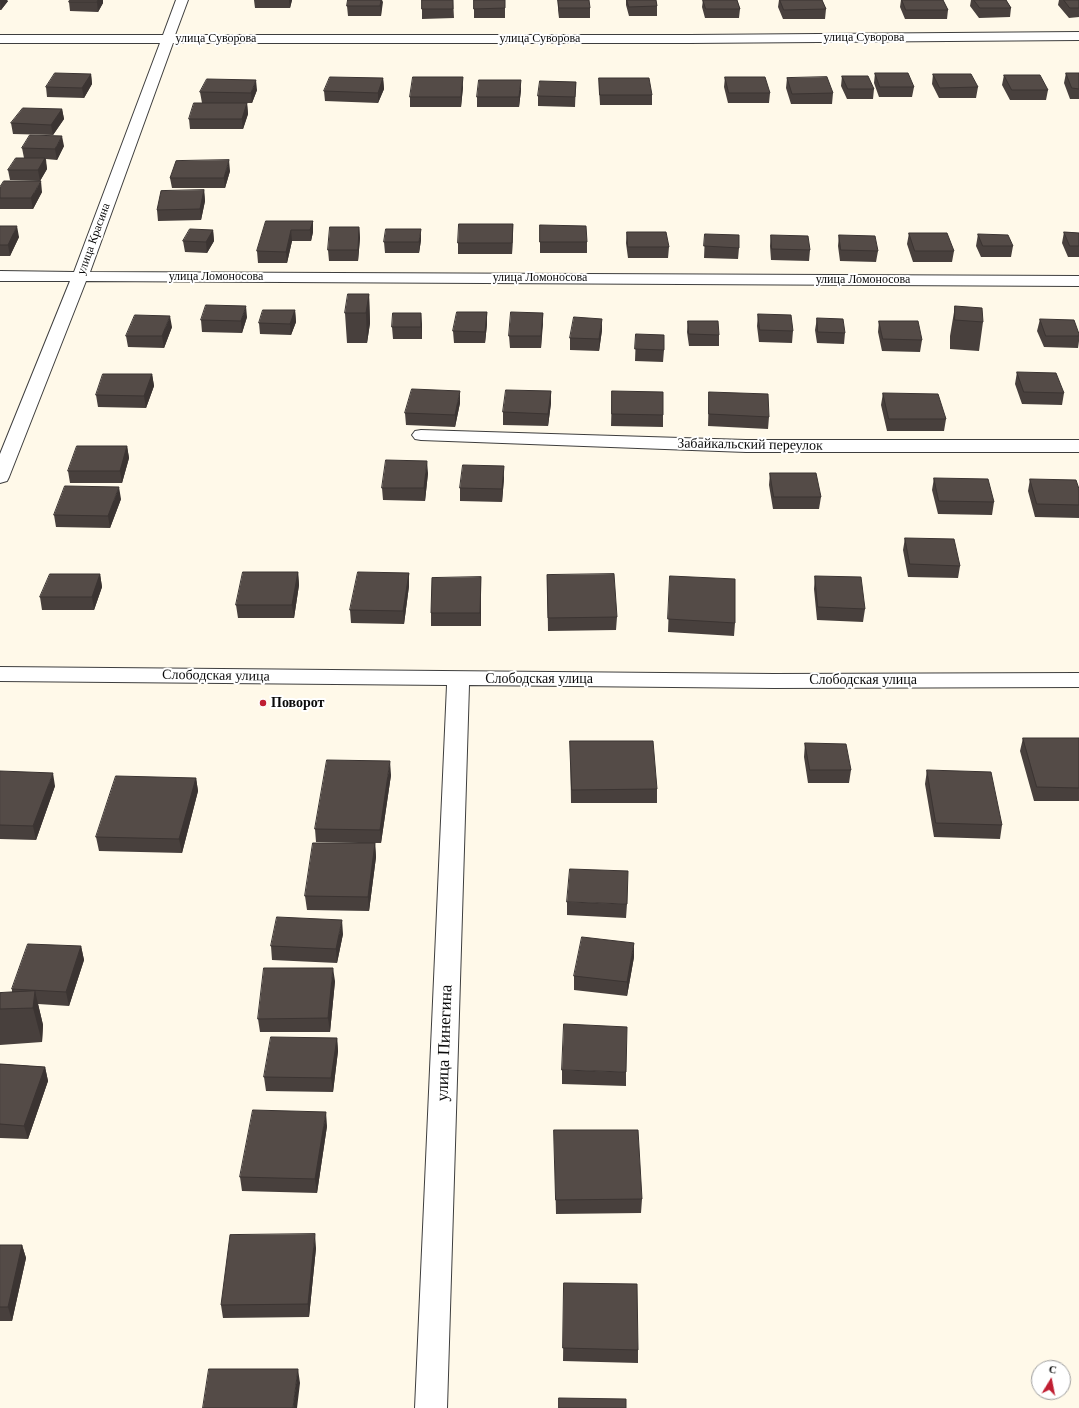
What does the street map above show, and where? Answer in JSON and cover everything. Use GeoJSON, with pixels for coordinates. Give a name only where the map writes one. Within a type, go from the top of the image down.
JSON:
{"type":"FeatureCollection","features":[{"type":"Feature","properties":{"kind":"street","name":"улица Красина"},"geometry":{"type":"LineString","coordinates":[[0,476],[80,276],[182,0]]}},
{"type":"Feature","properties":{"kind":"street","name":"улица Суворова"},"geometry":{"type":"LineString","coordinates":[[0,39],[689,39],[1079,36]]}},
{"type":"Feature","properties":{"kind":"street","name":"улица Ломоносова"},"geometry":{"type":"LineString","coordinates":[[0,276],[1079,281]]}},
{"type":"Feature","properties":{"kind":"street","name":"Забайкальский переулок"},"geometry":{"type":"LineString","coordinates":[[421,435],[746,446],[1079,446]]}},
{"type":"Feature","properties":{"kind":"street","name":"Слободская улица"},"geometry":{"type":"LineString","coordinates":[[0,674],[766,680],[1079,680]]}},
{"type":"Feature","properties":{"kind":"street","name":"улица Пинегина"},"geometry":{"type":"LineString","coordinates":[[431,1408],[458,678]]}},
{"type":"Feature","properties":{"kind":"building"},"geometry":{"type":"Polygon","coordinates":[[[70,0],[98,0],[97,2],[69,2],[70,0]]]}},
{"type":"Feature","properties":{"kind":"building"},"geometry":{"type":"Polygon","coordinates":[[[348,0],[381,0],[380,6],[347,6],[348,0]]]}},
{"type":"Feature","properties":{"kind":"building"},"geometry":{"type":"Polygon","coordinates":[[[422,0],[453,0],[453,9],[422,9],[422,0]]]}},
{"type":"Feature","properties":{"kind":"building"},"geometry":{"type":"Polygon","coordinates":[[[474,0],[505,0],[505,8],[474,9],[474,0]]]}},
{"type":"Feature","properties":{"kind":"building"},"geometry":{"type":"Polygon","coordinates":[[[558,0],[589,0],[590,8],[559,8],[558,0]]]}},
{"type":"Feature","properties":{"kind":"building"},"geometry":{"type":"Polygon","coordinates":[[[627,0],[656,0],[657,6],[629,7],[627,0]]]}},
{"type":"Feature","properties":{"kind":"building"},"geometry":{"type":"Polygon","coordinates":[[[703,0],[737,0],[740,9],[706,9],[703,0]]]}},
{"type":"Feature","properties":{"kind":"building"},"geometry":{"type":"Polygon","coordinates":[[[780,0],[822,0],[826,9],[784,10],[780,0]]]}},
{"type":"Feature","properties":{"kind":"building"},"geometry":{"type":"Polygon","coordinates":[[[902,0],[943,0],[948,10],[906,10],[902,0]]]}},
{"type":"Feature","properties":{"kind":"building"},"geometry":{"type":"Polygon","coordinates":[[[974,0],[1006,0],[1011,8],[980,8],[974,0]]]}},
{"type":"Feature","properties":{"kind":"building"},"geometry":{"type":"Polygon","coordinates":[[[1064,0],[1079,0],[1079,8],[1070,8],[1064,0]]]}},
{"type":"Feature","properties":{"kind":"building"},"geometry":{"type":"Polygon","coordinates":[[[55,73],[91,74],[82,88],[46,87],[55,73]]]}},
{"type":"Feature","properties":{"kind":"building"},"geometry":{"type":"Polygon","coordinates":[[[875,73],[908,73],[914,87],[880,87],[875,73]]]}},
{"type":"Feature","properties":{"kind":"building"},"geometry":{"type":"Polygon","coordinates":[[[1066,73],[1079,73],[1079,89],[1072,88],[1066,73]]]}},
{"type":"Feature","properties":{"kind":"building"},"geometry":{"type":"Polygon","coordinates":[[[933,74],[971,74],[978,87],[940,88],[933,74]]]}},
{"type":"Feature","properties":{"kind":"building"},"geometry":{"type":"Polygon","coordinates":[[[1004,75],[1040,75],[1048,90],[1012,90],[1004,75]]]}},
{"type":"Feature","properties":{"kind":"building"},"geometry":{"type":"Polygon","coordinates":[[[842,76],[868,76],[874,89],[848,89],[842,76]]]}},
{"type":"Feature","properties":{"kind":"building"},"geometry":{"type":"Polygon","coordinates":[[[330,77],[383,78],[378,93],[324,91],[330,77]]]}},
{"type":"Feature","properties":{"kind":"building"},"geometry":{"type":"Polygon","coordinates":[[[413,77],[463,77],[461,97],[410,97],[413,77]]]}},
{"type":"Feature","properties":{"kind":"building"},"geometry":{"type":"Polygon","coordinates":[[[725,77],[765,77],[770,93],[729,93],[725,77]]]}},
{"type":"Feature","properties":{"kind":"building"},"geometry":{"type":"Polygon","coordinates":[[[827,77],[833,93],[792,94],[787,78],[827,77]]]}},
{"type":"Feature","properties":{"kind":"building"},"geometry":{"type":"Polygon","coordinates":[[[599,78],[649,78],[652,95],[600,95],[599,78]]]}},
{"type":"Feature","properties":{"kind":"building"},"geometry":{"type":"Polygon","coordinates":[[[207,79],[256,80],[251,93],[200,92],[207,79]]]}},
{"type":"Feature","properties":{"kind":"building"},"geometry":{"type":"Polygon","coordinates":[[[479,80],[521,80],[519,97],[477,97],[479,80]]]}},
{"type":"Feature","properties":{"kind":"building"},"geometry":{"type":"Polygon","coordinates":[[[540,81],[576,82],[575,97],[538,96],[540,81]]]}},
{"type":"Feature","properties":{"kind":"building"},"geometry":{"type":"Polygon","coordinates":[[[194,103],[247,103],[242,119],[189,119],[194,103]]]}},
{"type":"Feature","properties":{"kind":"building"},"geometry":{"type":"Polygon","coordinates":[[[23,108],[62,109],[51,125],[11,123],[23,108]]]}},
{"type":"Feature","properties":{"kind":"building"},"geometry":{"type":"Polygon","coordinates":[[[30,135],[62,136],[55,149],[22,148],[30,135]]]}},
{"type":"Feature","properties":{"kind":"building"},"geometry":{"type":"Polygon","coordinates":[[[16,158],[45,158],[38,170],[8,170],[16,158]]]}},
{"type":"Feature","properties":{"kind":"building"},"geometry":{"type":"Polygon","coordinates":[[[229,160],[224,178],[170,178],[176,161],[229,160]]]}},
{"type":"Feature","properties":{"kind":"building"},"geometry":{"type":"Polygon","coordinates":[[[4,181],[41,181],[31,198],[0,198],[0,187],[4,181]]]}},
{"type":"Feature","properties":{"kind":"building"},"geometry":{"type":"Polygon","coordinates":[[[204,190],[200,209],[157,210],[161,191],[204,190]]]}},
{"type":"Feature","properties":{"kind":"building"},"geometry":{"type":"Polygon","coordinates":[[[266,221],[313,221],[310,230],[291,230],[286,252],[257,251],[266,221]]]}},
{"type":"Feature","properties":{"kind":"building"},"geometry":{"type":"Polygon","coordinates":[[[459,224],[513,224],[512,243],[458,243],[459,224]]]}},
{"type":"Feature","properties":{"kind":"building"},"geometry":{"type":"Polygon","coordinates":[[[540,225],[586,226],[587,242],[540,242],[540,225]]]}},
{"type":"Feature","properties":{"kind":"building"},"geometry":{"type":"Polygon","coordinates":[[[0,226],[17,226],[8,245],[0,245],[0,226]]]}},
{"type":"Feature","properties":{"kind":"building"},"geometry":{"type":"Polygon","coordinates":[[[330,227],[359,227],[358,250],[328,250],[330,227]]]}},
{"type":"Feature","properties":{"kind":"building"},"geometry":{"type":"Polygon","coordinates":[[[190,229],[213,230],[206,242],[183,241],[190,229]]]}},
{"type":"Feature","properties":{"kind":"building"},"geometry":{"type":"Polygon","coordinates":[[[386,229],[421,229],[419,242],[384,242],[386,229]]]}},
{"type":"Feature","properties":{"kind":"building"},"geometry":{"type":"Polygon","coordinates":[[[627,232],[666,232],[669,247],[628,247],[627,232]]]}},
{"type":"Feature","properties":{"kind":"building"},"geometry":{"type":"Polygon","coordinates":[[[1064,232],[1079,233],[1079,246],[1070,246],[1064,232]]]}},
{"type":"Feature","properties":{"kind":"building"},"geometry":{"type":"Polygon","coordinates":[[[909,233],[947,233],[954,251],[915,251],[909,233]]]}},
{"type":"Feature","properties":{"kind":"building"},"geometry":{"type":"Polygon","coordinates":[[[705,234],[739,235],[739,248],[704,246],[705,234]]]}},
{"type":"Feature","properties":{"kind":"building"},"geometry":{"type":"Polygon","coordinates":[[[978,234],[1008,235],[1013,246],[983,246],[978,234]]]}},
{"type":"Feature","properties":{"kind":"building"},"geometry":{"type":"Polygon","coordinates":[[[771,235],[808,236],[810,250],[772,249],[771,235]]]}},
{"type":"Feature","properties":{"kind":"building"},"geometry":{"type":"Polygon","coordinates":[[[839,235],[875,236],[878,251],[841,250],[839,235]]]}},
{"type":"Feature","properties":{"kind":"building"},"geometry":{"type":"Polygon","coordinates":[[[348,294],[369,294],[366,313],[345,313],[348,294]]]}},
{"type":"Feature","properties":{"kind":"building"},"geometry":{"type":"Polygon","coordinates":[[[206,305],[246,306],[241,321],[201,320],[206,305]]]}},
{"type":"Feature","properties":{"kind":"building"},"geometry":{"type":"Polygon","coordinates":[[[955,306],[982,308],[983,322],[955,320],[955,306]]]}},
{"type":"Feature","properties":{"kind":"building"},"geometry":{"type":"Polygon","coordinates":[[[263,310],[295,310],[290,324],[259,323],[263,310]]]}},
{"type":"Feature","properties":{"kind":"building"},"geometry":{"type":"Polygon","coordinates":[[[457,312],[487,312],[485,332],[453,331],[457,312]]]}},
{"type":"Feature","properties":{"kind":"building"},"geometry":{"type":"Polygon","coordinates":[[[511,312],[543,313],[541,336],[509,336],[511,312]]]}},
{"type":"Feature","properties":{"kind":"building"},"geometry":{"type":"Polygon","coordinates":[[[393,313],[421,313],[421,327],[392,327],[393,313]]]}},
{"type":"Feature","properties":{"kind":"building"},"geometry":{"type":"Polygon","coordinates":[[[758,314],[791,315],[793,331],[760,330],[758,314]]]}},
{"type":"Feature","properties":{"kind":"building"},"geometry":{"type":"Polygon","coordinates":[[[135,315],[170,316],[162,336],[126,336],[135,315]]]}},
{"type":"Feature","properties":{"kind":"building"},"geometry":{"type":"Polygon","coordinates":[[[574,317],[602,319],[599,339],[570,338],[574,317]]]}},
{"type":"Feature","properties":{"kind":"building"},"geometry":{"type":"Polygon","coordinates":[[[817,318],[843,319],[845,333],[818,332],[817,318]]]}},
{"type":"Feature","properties":{"kind":"building"},"geometry":{"type":"Polygon","coordinates":[[[1040,319],[1074,320],[1079,336],[1046,336],[1040,319]]]}},
{"type":"Feature","properties":{"kind":"building"},"geometry":{"type":"Polygon","coordinates":[[[688,321],[718,321],[719,335],[689,334],[688,321]]]}},
{"type":"Feature","properties":{"kind":"building"},"geometry":{"type":"Polygon","coordinates":[[[879,321],[918,321],[922,340],[883,339],[879,321]]]}},
{"type":"Feature","properties":{"kind":"building"},"geometry":{"type":"Polygon","coordinates":[[[636,334],[664,335],[664,350],[635,349],[636,334]]]}},
{"type":"Feature","properties":{"kind":"building"},"geometry":{"type":"Polygon","coordinates":[[[1017,372],[1056,373],[1064,393],[1024,392],[1017,372]]]}},
{"type":"Feature","properties":{"kind":"building"},"geometry":{"type":"Polygon","coordinates":[[[103,374],[152,374],[144,396],[96,395],[103,374]]]}},
{"type":"Feature","properties":{"kind":"building"},"geometry":{"type":"Polygon","coordinates":[[[412,389],[460,391],[455,415],[405,413],[412,389]]]}},
{"type":"Feature","properties":{"kind":"building"},"geometry":{"type":"Polygon","coordinates":[[[506,390],[551,391],[548,414],[503,412],[506,390]]]}},
{"type":"Feature","properties":{"kind":"building"},"geometry":{"type":"Polygon","coordinates":[[[612,391],[663,392],[663,415],[612,414],[612,391]]]}},
{"type":"Feature","properties":{"kind":"building"},"geometry":{"type":"Polygon","coordinates":[[[709,392],[768,394],[769,417],[709,414],[709,392]]]}},
{"type":"Feature","properties":{"kind":"building"},"geometry":{"type":"Polygon","coordinates":[[[883,393],[938,394],[946,419],[889,419],[883,393]]]}},
{"type":"Feature","properties":{"kind":"building"},"geometry":{"type":"Polygon","coordinates":[[[77,446],[127,446],[120,471],[68,471],[77,446]]]}},
{"type":"Feature","properties":{"kind":"building"},"geometry":{"type":"Polygon","coordinates":[[[386,460],[427,461],[424,488],[382,488],[386,460]]]}},
{"type":"Feature","properties":{"kind":"building"},"geometry":{"type":"Polygon","coordinates":[[[463,465],[504,466],[502,489],[460,488],[463,465]]]}},
{"type":"Feature","properties":{"kind":"building"},"geometry":{"type":"Polygon","coordinates":[[[770,473],[816,473],[821,497],[774,497],[770,473]]]}},
{"type":"Feature","properties":{"kind":"building"},"geometry":{"type":"Polygon","coordinates":[[[934,478],[988,479],[994,502],[939,501],[934,478]]]}},
{"type":"Feature","properties":{"kind":"building"},"geometry":{"type":"Polygon","coordinates":[[[1030,479],[1076,480],[1079,489],[1079,505],[1037,504],[1030,479]]]}},
{"type":"Feature","properties":{"kind":"building"},"geometry":{"type":"Polygon","coordinates":[[[65,486],[119,487],[108,516],[54,515],[65,486]]]}},
{"type":"Feature","properties":{"kind":"building"},"geometry":{"type":"Polygon","coordinates":[[[905,538],[954,539],[960,566],[910,564],[905,538]]]}},
{"type":"Feature","properties":{"kind":"building"},"geometry":{"type":"Polygon","coordinates":[[[243,572],[298,572],[292,605],[236,605],[243,572]]]}},
{"type":"Feature","properties":{"kind":"building"},"geometry":{"type":"Polygon","coordinates":[[[358,572],[409,573],[403,611],[350,610],[358,572]]]}},
{"type":"Feature","properties":{"kind":"building"},"geometry":{"type":"Polygon","coordinates":[[[50,574],[100,574],[92,597],[40,597],[50,574]]]}},
{"type":"Feature","properties":{"kind":"building"},"geometry":{"type":"Polygon","coordinates":[[[614,574],[617,617],[548,618],[547,575],[614,574]]]}},
{"type":"Feature","properties":{"kind":"building"},"geometry":{"type":"Polygon","coordinates":[[[670,576],[735,579],[735,623],[668,619],[670,576]]]}},
{"type":"Feature","properties":{"kind":"building"},"geometry":{"type":"Polygon","coordinates":[[[815,576],[861,577],[865,609],[818,607],[815,576]]]}},
{"type":"Feature","properties":{"kind":"building"},"geometry":{"type":"Polygon","coordinates":[[[481,577],[480,613],[431,613],[432,578],[481,577]]]}},
{"type":"Feature","properties":{"kind":"building"},"geometry":{"type":"Polygon","coordinates":[[[1023,738],[1079,738],[1079,788],[1037,787],[1023,738]]]}},
{"type":"Feature","properties":{"kind":"building"},"geometry":{"type":"Polygon","coordinates":[[[570,741],[653,741],[657,789],[572,790],[570,741]]]}},
{"type":"Feature","properties":{"kind":"building"},"geometry":{"type":"Polygon","coordinates":[[[805,743],[846,744],[851,770],[810,770],[805,743]]]}},
{"type":"Feature","properties":{"kind":"building"},"geometry":{"type":"Polygon","coordinates":[[[327,760],[390,761],[380,830],[315,829],[327,760]]]}},
{"type":"Feature","properties":{"kind":"building"},"geometry":{"type":"Polygon","coordinates":[[[927,770],[991,772],[1002,825],[936,823],[927,770]]]}},
{"type":"Feature","properties":{"kind":"building"},"geometry":{"type":"Polygon","coordinates":[[[0,771],[53,773],[33,826],[0,825],[0,771]]]}},
{"type":"Feature","properties":{"kind":"building"},"geometry":{"type":"Polygon","coordinates":[[[116,776],[196,778],[179,839],[96,837],[116,776]]]}},
{"type":"Feature","properties":{"kind":"building"},"geometry":{"type":"Polygon","coordinates":[[[313,843],[375,843],[368,897],[305,896],[313,843]]]}},
{"type":"Feature","properties":{"kind":"building"},"geometry":{"type":"Polygon","coordinates":[[[570,869],[628,871],[627,904],[567,902],[570,869]]]}},
{"type":"Feature","properties":{"kind":"building"},"geometry":{"type":"Polygon","coordinates":[[[277,917],[342,920],[336,949],[271,946],[277,917]]]}},
{"type":"Feature","properties":{"kind":"building"},"geometry":{"type":"Polygon","coordinates":[[[582,937],[634,943],[627,982],[574,976],[582,937]]]}},
{"type":"Feature","properties":{"kind":"building"},"geometry":{"type":"Polygon","coordinates":[[[28,944],[81,946],[66,992],[12,989],[28,944]]]}},
{"type":"Feature","properties":{"kind":"building"},"geometry":{"type":"Polygon","coordinates":[[[264,968],[333,968],[328,1018],[258,1019],[264,968]]]}},
{"type":"Feature","properties":{"kind":"building"},"geometry":{"type":"Polygon","coordinates":[[[35,991],[33,1008],[0,1009],[0,993],[35,991]]]}},
{"type":"Feature","properties":{"kind":"building"},"geometry":{"type":"Polygon","coordinates":[[[564,1024],[627,1027],[626,1072],[562,1070],[564,1024]]]}},
{"type":"Feature","properties":{"kind":"building"},"geometry":{"type":"Polygon","coordinates":[[[271,1037],[337,1038],[331,1078],[264,1077],[271,1037]]]}},
{"type":"Feature","properties":{"kind":"building"},"geometry":{"type":"Polygon","coordinates":[[[0,1064],[45,1067],[24,1126],[0,1124],[0,1064]]]}},
{"type":"Feature","properties":{"kind":"building"},"geometry":{"type":"Polygon","coordinates":[[[253,1110],[326,1112],[315,1179],[240,1177],[253,1110]]]}},
{"type":"Feature","properties":{"kind":"building"},"geometry":{"type":"Polygon","coordinates":[[[554,1130],[638,1130],[642,1199],[556,1200],[554,1130]]]}},
{"type":"Feature","properties":{"kind":"building"},"geometry":{"type":"Polygon","coordinates":[[[315,1234],[308,1304],[221,1305],[230,1235],[315,1234]]]}},
{"type":"Feature","properties":{"kind":"building"},"geometry":{"type":"Polygon","coordinates":[[[0,1245],[22,1245],[8,1307],[0,1307],[0,1245]]]}},
{"type":"Feature","properties":{"kind":"building"},"geometry":{"type":"Polygon","coordinates":[[[564,1283],[637,1284],[638,1350],[563,1348],[564,1283]]]}},
{"type":"Feature","properties":{"kind":"building"},"geometry":{"type":"Polygon","coordinates":[[[209,1369],[298,1369],[293,1408],[203,1408],[209,1369]]]}},
{"type":"Feature","properties":{"kind":"building"},"geometry":{"type":"Polygon","coordinates":[[[559,1398],[626,1399],[626,1408],[559,1408],[559,1398]]]}},
{"type":"Feature","properties":{"kind":"place","name":"Поворот"},"geometry":{"type":"Point","coordinates":[263,703]}}]}
